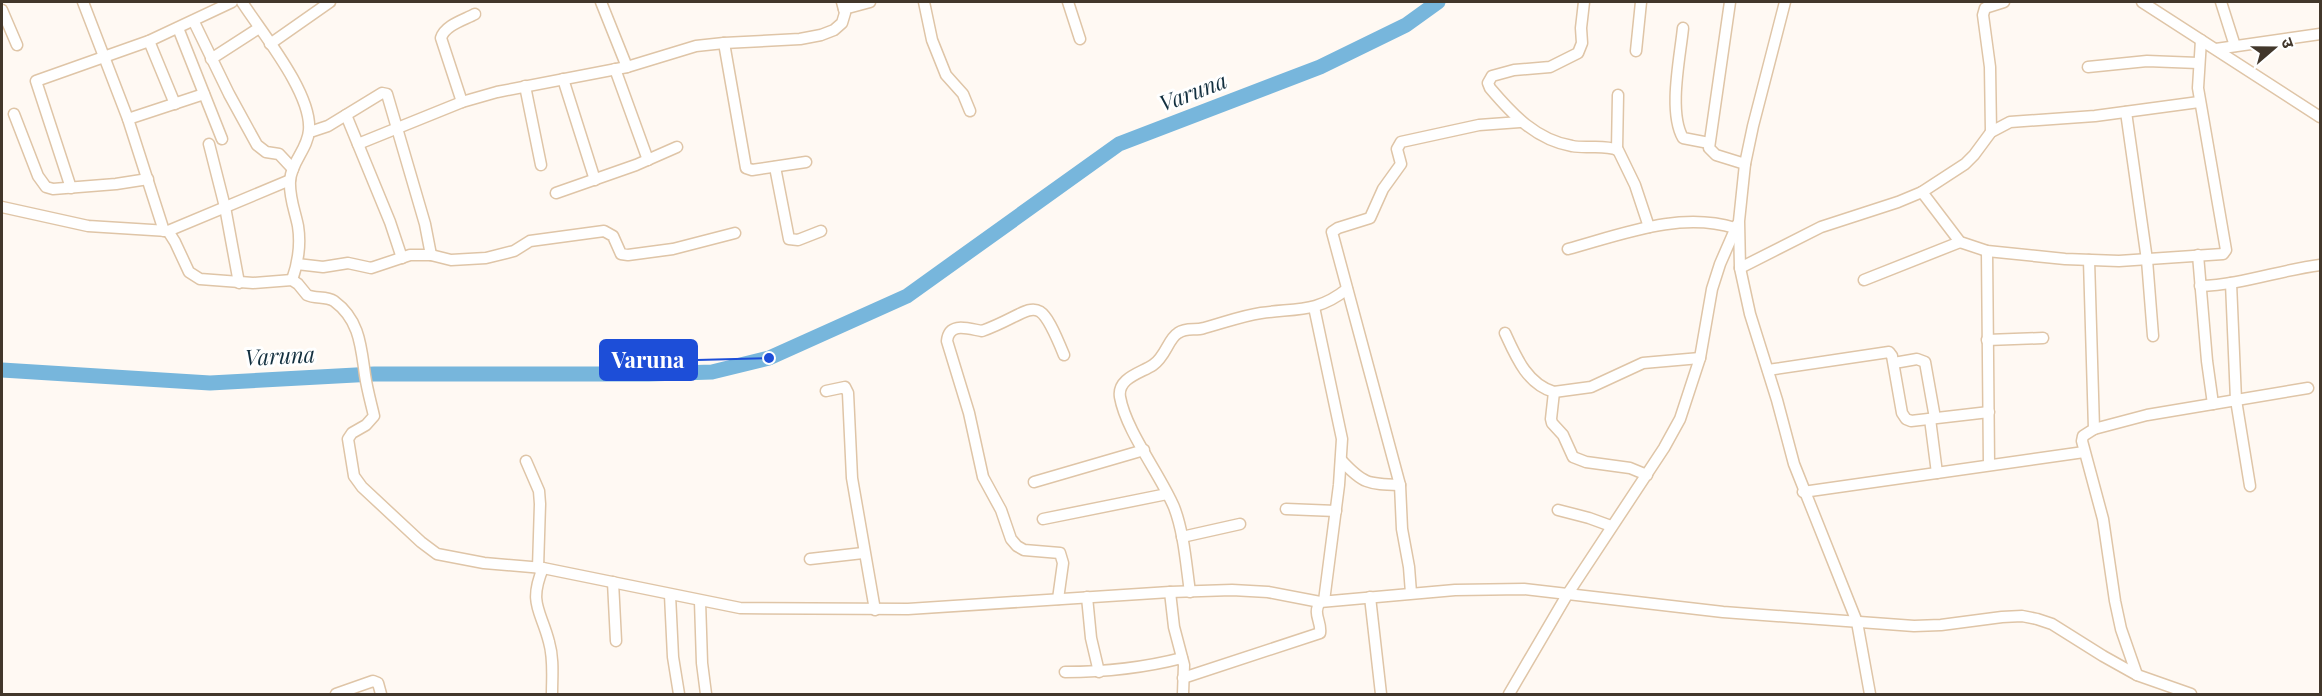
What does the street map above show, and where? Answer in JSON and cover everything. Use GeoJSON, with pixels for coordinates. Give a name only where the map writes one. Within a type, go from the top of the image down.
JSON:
{"type":"FeatureCollection","features":[{"type":"Feature","properties":{"kind":"street"},"geometry":{"type":"LineString","coordinates":[[83,2],[128,119],[166,231],[175,242],[189,272],[200,279],[239,283],[292,280],[307,295],[334,302],[351,320],[357,328],[362,343],[365,378],[374,416],[366,425],[352,433],[348,439],[354,476],[362,487],[437,554],[474,561],[540,568],[740,608],[875,610],[1170,592],[1251,590],[1322,602],[1493,588],[1524,589],[1723,612],[1914,626],[2022,616],[2052,624],[2137,675],[2191,694]]}},
{"type":"Feature","properties":{"kind":"street"},"geometry":{"type":"LineString","coordinates":[[70,188],[36,81],[149,42],[232,2]]}},
{"type":"Feature","properties":{"kind":"street"},"geometry":{"type":"LineString","coordinates":[[2,207],[122,230],[166,231],[225,207],[291,174],[306,145],[310,132],[309,119],[301,93],[242,2]]}},
{"type":"Feature","properties":{"kind":"street"},"geometry":{"type":"LineString","coordinates":[[270,44],[330,2]]}},
{"type":"Feature","properties":{"kind":"street"},"geometry":{"type":"LineString","coordinates":[[601,2],[627,67]]}},
{"type":"Feature","properties":{"kind":"street"},"geometry":{"type":"LineString","coordinates":[[358,144],[462,102],[525,86],[627,67],[670,52],[724,43],[782,41],[821,35],[834,30],[842,22],[843,5],[870,2]]}},
{"type":"Feature","properties":{"kind":"street"},"geometry":{"type":"LineString","coordinates":[[924,2],[932,40],[946,75],[963,94],[970,111]]}},
{"type":"Feature","properties":{"kind":"street"},"geometry":{"type":"LineString","coordinates":[[1068,2],[1080,39]]}},
{"type":"Feature","properties":{"kind":"street"},"geometry":{"type":"LineString","coordinates":[[1584,2],[1582,44],[1578,53],[1550,67],[1514,70],[1492,76],[1489,79],[1490,88],[1520,122],[1540,135],[1560,144],[1617,150]]}},
{"type":"Feature","properties":{"kind":"street"},"geometry":{"type":"LineString","coordinates":[[1636,51],[1641,2]]}},
{"type":"Feature","properties":{"kind":"street"},"geometry":{"type":"LineString","coordinates":[[1730,2],[1709,143],[1711,153],[1745,164]]}},
{"type":"Feature","properties":{"kind":"street"},"geometry":{"type":"LineString","coordinates":[[1785,2],[1745,164],[1737,224],[1740,268],[1750,314],[1803,492],[1857,622],[1870,694]]}},
{"type":"Feature","properties":{"kind":"street"},"geometry":{"type":"LineString","coordinates":[[1991,132],[1990,67],[1983,15],[1990,3],[2004,2]]}},
{"type":"Feature","properties":{"kind":"street"},"geometry":{"type":"LineString","coordinates":[[2142,2],[2320,117]]}},
{"type":"Feature","properties":{"kind":"street"},"geometry":{"type":"LineString","coordinates":[[2221,2],[2235,46]]}},
{"type":"Feature","properties":{"kind":"street"},"geometry":{"type":"LineString","coordinates":[[2,10],[17,45]]}},
{"type":"Feature","properties":{"kind":"street"},"geometry":{"type":"LineString","coordinates":[[462,102],[441,38],[443,32],[448,28],[475,14]]}},
{"type":"Feature","properties":{"kind":"street"},"geometry":{"type":"LineString","coordinates":[[194,22],[257,145],[266,152],[279,154],[291,174],[299,240],[297,264],[292,280]]}},
{"type":"Feature","properties":{"kind":"street"},"geometry":{"type":"LineString","coordinates":[[178,28],[222,139]]}},
{"type":"Feature","properties":{"kind":"street"},"geometry":{"type":"LineString","coordinates":[[212,59],[259,28]]}},
{"type":"Feature","properties":{"kind":"street"},"geometry":{"type":"LineString","coordinates":[[1683,28],[1676,101],[1677,124],[1683,138],[1709,143]]}},
{"type":"Feature","properties":{"kind":"street"},"geometry":{"type":"LineString","coordinates":[[2216,49],[2320,34]]}},
{"type":"Feature","properties":{"kind":"street"},"geometry":{"type":"LineString","coordinates":[[1922,192],[1960,242],[1987,251],[2089,260],[2147,260],[2223,254],[2226,250],[2199,102],[2198,63],[2201,40]]}},
{"type":"Feature","properties":{"kind":"street"},"geometry":{"type":"LineString","coordinates":[[149,42],[175,104]]}},
{"type":"Feature","properties":{"kind":"street"},"geometry":{"type":"LineString","coordinates":[[724,43],[745,164],[752,170],[806,162]]}},
{"type":"Feature","properties":{"kind":"street"},"geometry":{"type":"LineString","coordinates":[[2088,67],[2147,61],[2198,63]]}},
{"type":"Feature","properties":{"kind":"street"},"geometry":{"type":"LineString","coordinates":[[615,69],[648,160]]}},
{"type":"Feature","properties":{"kind":"street"},"geometry":{"type":"LineString","coordinates":[[563,79],[595,180]]}},
{"type":"Feature","properties":{"kind":"street"},"geometry":{"type":"LineString","coordinates":[[525,86],[542,165]]}},
{"type":"Feature","properties":{"kind":"street"},"geometry":{"type":"LineString","coordinates":[[310,132],[328,126],[385,93],[389,98],[398,128],[425,224],[431,255]]}},
{"type":"Feature","properties":{"kind":"street"},"geometry":{"type":"LineString","coordinates":[[128,119],[204,94]]}},
{"type":"Feature","properties":{"kind":"street"},"geometry":{"type":"LineString","coordinates":[[1618,95],[1617,150],[1624,158],[1649,227]]}},
{"type":"Feature","properties":{"kind":"street"},"geometry":{"type":"LineString","coordinates":[[1740,268],[1821,227],[1922,192],[1965,164],[1974,156],[1991,132],[2010,122],[2126,112],[2199,102]]}},
{"type":"Feature","properties":{"kind":"street"},"geometry":{"type":"LineString","coordinates":[[2126,112],[2147,260],[2153,336]]}},
{"type":"Feature","properties":{"kind":"street"},"geometry":{"type":"LineString","coordinates":[[14,114],[41,182],[46,187],[70,188],[132,183],[148,179]]}},
{"type":"Feature","properties":{"kind":"street"},"geometry":{"type":"LineString","coordinates":[[346,115],[390,222],[402,258]]}},
{"type":"Feature","properties":{"kind":"street"},"geometry":{"type":"LineString","coordinates":[[1411,593],[1402,529],[1400,485],[1332,232],[1370,218],[1383,189],[1401,164],[1397,149],[1399,144],[1479,125],[1520,122]]}},
{"type":"Feature","properties":{"kind":"street"},"geometry":{"type":"LineString","coordinates":[[209,144],[225,207],[239,283]]}},
{"type":"Feature","properties":{"kind":"street"},"geometry":{"type":"LineString","coordinates":[[556,193],[648,160],[677,147]]}},
{"type":"Feature","properties":{"kind":"street"},"geometry":{"type":"LineString","coordinates":[[775,166],[789,239],[798,240],[820,231]]}},
{"type":"Feature","properties":{"kind":"street"},"geometry":{"type":"LineString","coordinates":[[1568,249],[1649,227],[1687,221],[1737,224]]}},
{"type":"Feature","properties":{"kind":"street"},"geometry":{"type":"LineString","coordinates":[[1509,694],[1567,595],[1664,448],[1680,419],[1700,358],[1712,289],[1737,224]]}},
{"type":"Feature","properties":{"kind":"street"},"geometry":{"type":"LineString","coordinates":[[297,264],[323,267],[348,263],[371,268],[410,255],[431,255],[451,260],[486,258],[514,251],[530,241],[604,231],[613,236],[621,254],[628,255],[673,249],[735,233]]}},
{"type":"Feature","properties":{"kind":"street"},"geometry":{"type":"LineString","coordinates":[[1864,280],[1960,242]]}},
{"type":"Feature","properties":{"kind":"street"},"geometry":{"type":"LineString","coordinates":[[1987,251],[1989,465]]}},
{"type":"Feature","properties":{"kind":"street"},"geometry":{"type":"LineString","coordinates":[[2198,255],[2213,404]]}},
{"type":"Feature","properties":{"kind":"street"},"geometry":{"type":"LineString","coordinates":[[2089,260],[2094,429]]}},
{"type":"Feature","properties":{"kind":"street"},"geometry":{"type":"LineString","coordinates":[[2200,286],[2231,283],[2320,264]]}},
{"type":"Feature","properties":{"kind":"street"},"geometry":{"type":"LineString","coordinates":[[2231,283],[2236,400],[2250,486]]}},
{"type":"Feature","properties":{"kind":"street"},"geometry":{"type":"LineString","coordinates":[[1190,592],[1182,537],[1174,507],[1123,406],[1120,387],[1126,380],[1155,364],[1177,333],[1259,313],[1314,308],[1330,302],[1347,290]]}},
{"type":"Feature","properties":{"kind":"street"},"geometry":{"type":"LineString","coordinates":[[1183,678],[1320,633],[1316,611],[1322,602],[1336,511],[1341,460],[1341,430],[1336,416],[1314,308]]}},
{"type":"Feature","properties":{"kind":"street"},"geometry":{"type":"LineString","coordinates":[[1058,599],[1063,563],[1060,553],[1035,552],[1017,546],[1011,539],[1001,510],[982,477],[969,413],[947,341],[948,334],[952,330],[965,327],[982,331],[1021,312],[1030,309],[1037,310],[1044,314],[1052,325],[1064,355]]}},
{"type":"Feature","properties":{"kind":"street"},"geometry":{"type":"LineString","coordinates":[[1505,333],[1517,358],[1531,378],[1545,389],[1554,392],[1591,387],[1643,363],[1700,358]]}},
{"type":"Feature","properties":{"kind":"street"},"geometry":{"type":"LineString","coordinates":[[1987,340],[2043,338]]}},
{"type":"Feature","properties":{"kind":"street"},"geometry":{"type":"LineString","coordinates":[[1768,370],[1885,351],[1892,356],[1902,413],[1906,419],[1911,421],[1989,412]]}},
{"type":"Feature","properties":{"kind":"street"},"geometry":{"type":"LineString","coordinates":[[1894,363],[1917,359],[1925,362],[1937,473]]}},
{"type":"Feature","properties":{"kind":"street"},"geometry":{"type":"LineString","coordinates":[[826,391],[845,387],[848,393],[852,478],[863,553],[875,610]]}},
{"type":"Feature","properties":{"kind":"street"},"geometry":{"type":"LineString","coordinates":[[2137,675],[2119,620],[2103,519],[2084,452],[2083,436],[2094,429],[2147,415],[2308,388]]}},
{"type":"Feature","properties":{"kind":"street"},"geometry":{"type":"LineString","coordinates":[[1554,392],[1552,423],[1563,435],[1573,457],[1586,462],[1630,468],[1647,474]]}},
{"type":"Feature","properties":{"kind":"street"},"geometry":{"type":"LineString","coordinates":[[1034,482],[1144,450]]}},
{"type":"Feature","properties":{"kind":"street"},"geometry":{"type":"LineString","coordinates":[[1803,492],[2084,452]]}},
{"type":"Feature","properties":{"kind":"street"},"geometry":{"type":"LineString","coordinates":[[1341,460],[1363,481],[1400,485]]}},
{"type":"Feature","properties":{"kind":"street"},"geometry":{"type":"LineString","coordinates":[[526,461],[538,491],[540,504],[540,568],[535,597],[538,614],[549,640],[552,694]]}},
{"type":"Feature","properties":{"kind":"street"},"geometry":{"type":"LineString","coordinates":[[1043,519],[1167,494]]}},
{"type":"Feature","properties":{"kind":"street"},"geometry":{"type":"LineString","coordinates":[[1287,509],[1336,511]]}},
{"type":"Feature","properties":{"kind":"street"},"geometry":{"type":"LineString","coordinates":[[1558,510],[1611,526]]}},
{"type":"Feature","properties":{"kind":"street"},"geometry":{"type":"LineString","coordinates":[[1182,537],[1240,524]]}},
{"type":"Feature","properties":{"kind":"street"},"geometry":{"type":"LineString","coordinates":[[810,559],[863,553]]}},
{"type":"Feature","properties":{"kind":"street"},"geometry":{"type":"LineString","coordinates":[[613,582],[616,640]]}},
{"type":"Feature","properties":{"kind":"street"},"geometry":{"type":"LineString","coordinates":[[1170,592],[1176,639],[1182,658],[1183,694]]}},
{"type":"Feature","properties":{"kind":"street"},"geometry":{"type":"LineString","coordinates":[[670,595],[673,657],[679,694]]}},
{"type":"Feature","properties":{"kind":"street"},"geometry":{"type":"LineString","coordinates":[[1088,597],[1091,638],[1099,672]]}},
{"type":"Feature","properties":{"kind":"street"},"geometry":{"type":"LineString","coordinates":[[1370,597],[1381,694]]}},
{"type":"Feature","properties":{"kind":"street"},"geometry":{"type":"LineString","coordinates":[[700,601],[702,663],[706,694]]}},
{"type":"Feature","properties":{"kind":"street"},"geometry":{"type":"LineString","coordinates":[[1065,672],[1099,672],[1182,658]]}},
{"type":"Feature","properties":{"kind":"street"},"geometry":{"type":"LineString","coordinates":[[336,694],[373,681],[378,683],[381,694]]}},
{"type":"Feature","properties":{"kind":"waterway","name":"Varuna"},"geometry":{"type":"LineString","coordinates":[[2,370],[210,383],[374,374],[712,372],[769,358],[907,296],[1119,144],[1320,67],[1406,25],[1438,2]]}},
{"type":"Feature","properties":{"kind":"place","name":"Varuna"},"geometry":{"type":"Point","coordinates":[769,358]}}]}
